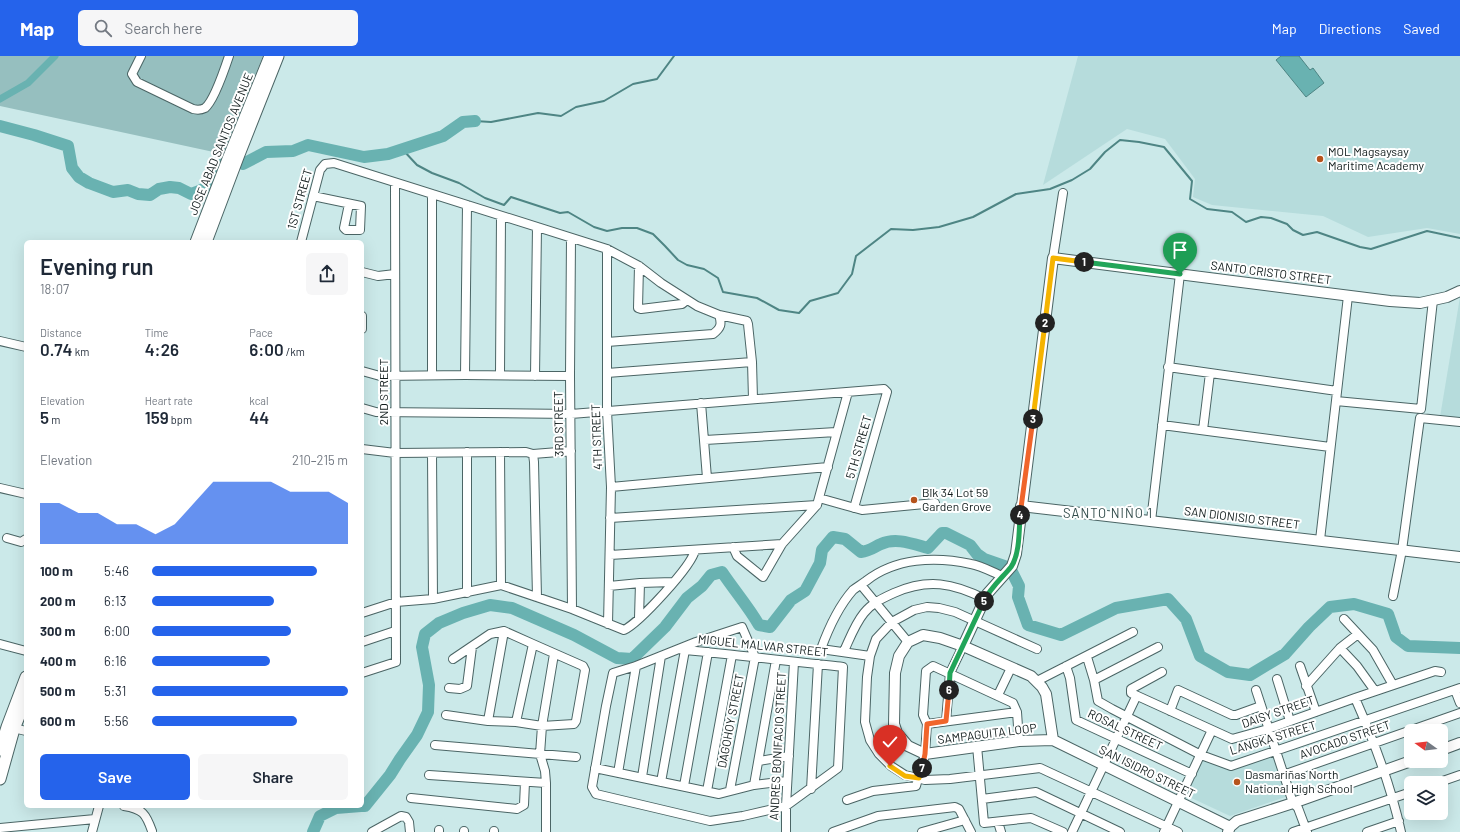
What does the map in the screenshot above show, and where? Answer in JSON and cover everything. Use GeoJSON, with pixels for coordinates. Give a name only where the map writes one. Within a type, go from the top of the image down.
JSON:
{"type":"FeatureCollection","features":[{"type":"Feature","properties":{"kind":"main road","name":"JOSE ABAD SANTOS AVENUE"},"geometry":{"type":"LineString","coordinates":[[197,240],[228,171],[270,56]]}},
{"type":"Feature","properties":{"kind":"main road","name":"JOSE ABAD SANTOS AVENUE"},"geometry":{"type":"LineString","coordinates":[[233,158],[278,56]]}},
{"type":"Feature","properties":{"kind":"main road","name":"JOSE ABAD SANTOS AVENUE"},"geometry":{"type":"LineString","coordinates":[[207,240],[228,171]]}},
{"type":"Feature","properties":{"kind":"main road"},"geometry":{"type":"LineString","coordinates":[[11,728],[24,683]]}},
{"type":"Feature","properties":{"kind":"main road"},"geometry":{"type":"LineString","coordinates":[[0,779],[2,750],[24,703]]}},
{"type":"Feature","properties":{"kind":"street"},"geometry":{"type":"LineString","coordinates":[[141,56],[132,74],[137,82],[198,110],[205,108],[212,99],[229,56]]}},
{"type":"Feature","properties":{"kind":"street","name":"1ST STREET"},"geometry":{"type":"LineString","coordinates":[[302,240],[320,170],[324,164],[334,163],[395,183]]}},
{"type":"Feature","properties":{"kind":"street"},"geometry":{"type":"LineString","coordinates":[[395,183],[607,250],[639,266],[661,283],[697,306],[719,315],[747,321],[752,362],[753,399]]}},
{"type":"Feature","properties":{"kind":"street","name":"2ND STREET"},"geometry":{"type":"LineString","coordinates":[[364,672],[396,662],[395,183]]}},
{"type":"Feature","properties":{"kind":"street"},"geometry":{"type":"LineString","coordinates":[[946,721],[950,673],[985,599],[1003,575],[1012,566],[1016,554],[1053,258],[1063,193]]}},
{"type":"Feature","properties":{"kind":"street"},"geometry":{"type":"LineString","coordinates":[[432,194],[432,375]]}},
{"type":"Feature","properties":{"kind":"street"},"geometry":{"type":"LineString","coordinates":[[313,196],[348,204]]}},
{"type":"Feature","properties":{"kind":"street"},"geometry":{"type":"LineString","coordinates":[[465,375],[467,205]]}},
{"type":"Feature","properties":{"kind":"street"},"geometry":{"type":"LineString","coordinates":[[500,375],[501,216]]}},
{"type":"Feature","properties":{"kind":"street"},"geometry":{"type":"LineString","coordinates":[[535,376],[537,227]]}},
{"type":"Feature","properties":{"kind":"street","name":"3RD STREET"},"geometry":{"type":"LineString","coordinates":[[571,238],[570,376],[572,609]]}},
{"type":"Feature","properties":{"kind":"street","name":"4TH STREET"},"geometry":{"type":"LineString","coordinates":[[607,250],[607,411],[611,488],[608,624]]}},
{"type":"Feature","properties":{"kind":"street","name":"SANTO CRISTO STREET"},"geometry":{"type":"LineString","coordinates":[[1053,258],[1390,301],[1420,303],[1460,291]]}},
{"type":"Feature","properties":{"kind":"street"},"geometry":{"type":"LineString","coordinates":[[639,266],[638,308],[641,309],[682,304],[687,300]]}},
{"type":"Feature","properties":{"kind":"street"},"geometry":{"type":"LineString","coordinates":[[364,272],[378,276],[395,274]]}},
{"type":"Feature","properties":{"kind":"street"},"geometry":{"type":"LineString","coordinates":[[1151,521],[1180,274]]}},
{"type":"Feature","properties":{"kind":"street"},"geometry":{"type":"LineString","coordinates":[[1320,540],[1348,296]]}},
{"type":"Feature","properties":{"kind":"street"},"geometry":{"type":"LineString","coordinates":[[1336,400],[1421,409],[1433,300]]}},
{"type":"Feature","properties":{"kind":"street"},"geometry":{"type":"LineString","coordinates":[[607,342],[713,334],[719,330],[722,324],[719,315]]}},
{"type":"Feature","properties":{"kind":"street"},"geometry":{"type":"LineString","coordinates":[[0,341],[24,347]]}},
{"type":"Feature","properties":{"kind":"street"},"geometry":{"type":"LineString","coordinates":[[607,373],[752,362]]}},
{"type":"Feature","properties":{"kind":"street"},"geometry":{"type":"LineString","coordinates":[[1168,367],[1337,391]]}},
{"type":"Feature","properties":{"kind":"street"},"geometry":{"type":"LineString","coordinates":[[364,372],[380,376],[570,376]]}},
{"type":"Feature","properties":{"kind":"street"},"geometry":{"type":"LineString","coordinates":[[1203,430],[1210,372]]}},
{"type":"Feature","properties":{"kind":"street","name":"5TH STREET"},"geometry":{"type":"LineString","coordinates":[[848,392],[881,389],[884,389],[887,392],[854,508]]}},
{"type":"Feature","properties":{"kind":"street"},"geometry":{"type":"LineString","coordinates":[[364,409],[376,412],[571,414],[848,392],[818,502],[782,544],[763,578],[737,556],[733,547]]}},
{"type":"Feature","properties":{"kind":"street"},"geometry":{"type":"LineString","coordinates":[[701,403],[707,478]]}},
{"type":"Feature","properties":{"kind":"street"},"geometry":{"type":"LineString","coordinates":[[1393,596],[1402,550],[1420,418],[1460,422]]}},
{"type":"Feature","properties":{"kind":"street"},"geometry":{"type":"LineString","coordinates":[[1162,425],[1330,447]]}},
{"type":"Feature","properties":{"kind":"street"},"geometry":{"type":"LineString","coordinates":[[705,440],[836,432]]}},
{"type":"Feature","properties":{"kind":"street"},"geometry":{"type":"LineString","coordinates":[[364,449],[395,453],[529,452],[533,454],[571,452]]}},
{"type":"Feature","properties":{"kind":"street"},"geometry":{"type":"LineString","coordinates":[[466,592],[467,452]]}},
{"type":"Feature","properties":{"kind":"street"},"geometry":{"type":"LineString","coordinates":[[500,452],[501,585]]}},
{"type":"Feature","properties":{"kind":"street"},"geometry":{"type":"LineString","coordinates":[[432,453],[432,599]]}},
{"type":"Feature","properties":{"kind":"street"},"geometry":{"type":"LineString","coordinates":[[533,454],[537,597]]}},
{"type":"Feature","properties":{"kind":"street"},"geometry":{"type":"LineString","coordinates":[[611,488],[828,467]]}},
{"type":"Feature","properties":{"kind":"street"},"geometry":{"type":"LineString","coordinates":[[0,488],[24,494]]}},
{"type":"Feature","properties":{"kind":"street"},"geometry":{"type":"LineString","coordinates":[[610,518],[818,502],[862,510],[935,504]]}},
{"type":"Feature","properties":{"kind":"street","name":"SAN DIONISIO STREET"},"geometry":{"type":"LineString","coordinates":[[1022,506],[1460,557]]}},
{"type":"Feature","properties":{"kind":"street"},"geometry":{"type":"LineString","coordinates":[[7,538],[21,542],[24,540]]}},
{"type":"Feature","properties":{"kind":"street"},"geometry":{"type":"LineString","coordinates":[[610,555],[782,544]]}},
{"type":"Feature","properties":{"kind":"street"},"geometry":{"type":"LineString","coordinates":[[364,611],[396,602],[432,599],[501,585],[572,609],[624,630],[639,618],[674,582],[691,561],[695,550]]}},
{"type":"Feature","properties":{"kind":"street"},"geometry":{"type":"LineString","coordinates":[[870,656],[821,648],[829,626],[839,609],[854,589],[875,574],[888,567],[903,562],[929,560],[971,564],[1003,575]]}},
{"type":"Feature","properties":{"kind":"street"},"geometry":{"type":"LineString","coordinates":[[609,586],[674,582]]}},
{"type":"Feature","properties":{"kind":"street"},"geometry":{"type":"LineString","coordinates":[[639,618],[640,583]]}},
{"type":"Feature","properties":{"kind":"street"},"geometry":{"type":"LineString","coordinates":[[844,651],[864,613],[876,602],[908,587],[925,583],[942,584],[968,591],[985,599]]}},
{"type":"Feature","properties":{"kind":"street"},"geometry":{"type":"LineString","coordinates":[[860,585],[876,602],[908,642],[923,635],[932,635],[963,646],[1031,676],[1037,681],[1133,632]]}},
{"type":"Feature","properties":{"kind":"street"},"geometry":{"type":"LineString","coordinates":[[1037,648],[955,612],[927,607],[914,610],[892,622],[876,639],[870,656],[867,677],[865,722],[870,740],[879,754],[890,766],[905,776],[924,780],[950,779],[1040,768],[1165,829],[1178,832]]}},
{"type":"Feature","properties":{"kind":"street"},"geometry":{"type":"LineString","coordinates":[[1344,620],[1373,650],[1393,685]]}},
{"type":"Feature","properties":{"kind":"street"},"geometry":{"type":"LineString","coordinates":[[755,657],[742,627],[696,642],[682,649],[613,673],[592,788],[596,794],[710,821],[743,816],[786,806],[811,789],[818,664]]}},
{"type":"Feature","properties":{"kind":"street"},"geometry":{"type":"LineString","coordinates":[[364,641],[395,631]]}},
{"type":"Feature","properties":{"kind":"street"},"geometry":{"type":"LineString","coordinates":[[488,721],[504,631]]}},
{"type":"Feature","properties":{"kind":"street"},"geometry":{"type":"LineString","coordinates":[[446,715],[542,726],[571,725],[576,721],[585,670],[583,666],[504,631],[490,634],[454,659]]}},
{"type":"Feature","properties":{"kind":"street"},"geometry":{"type":"LineString","coordinates":[[1306,686],[1340,648],[1358,634]]}},
{"type":"Feature","properties":{"kind":"street","name":"SAMPAGUITA LOOP"},"geometry":{"type":"LineString","coordinates":[[908,642],[899,656],[895,673],[894,724],[897,733],[908,746],[925,754],[1019,741],[1053,740],[1046,694],[1042,686],[1037,681]]}},
{"type":"Feature","properties":{"kind":"street"},"geometry":{"type":"LineString","coordinates":[[0,644],[24,650]]}},
{"type":"Feature","properties":{"kind":"street"},"geometry":{"type":"LineString","coordinates":[[516,722],[532,644]]}},
{"type":"Feature","properties":{"kind":"street"},"geometry":{"type":"LineString","coordinates":[[449,688],[460,689],[467,686],[472,647]]}},
{"type":"Feature","properties":{"kind":"street"},"geometry":{"type":"LineString","coordinates":[[1094,680],[1158,647]]}},
{"type":"Feature","properties":{"kind":"street"},"geometry":{"type":"LineString","coordinates":[[1340,648],[1357,666],[1375,691]]}},
{"type":"Feature","properties":{"kind":"street"},"geometry":{"type":"LineString","coordinates":[[661,782],[682,649]]}},
{"type":"Feature","properties":{"kind":"street","name":"MIGUEL MALVAR STREET"},"geometry":{"type":"LineString","coordinates":[[682,649],[843,667],[838,768],[811,789]]}},
{"type":"Feature","properties":{"kind":"street"},"geometry":{"type":"LineString","coordinates":[[684,786],[708,652]]}},
{"type":"Feature","properties":{"kind":"street"},"geometry":{"type":"LineString","coordinates":[[546,832],[546,783],[545,771],[540,754],[542,726],[554,654]]}},
{"type":"Feature","properties":{"kind":"street"},"geometry":{"type":"LineString","coordinates":[[707,791],[732,655]]}},
{"type":"Feature","properties":{"kind":"street"},"geometry":{"type":"LineString","coordinates":[[642,777],[661,656]]}},
{"type":"Feature","properties":{"kind":"street","name":"LANGKA STREET"},"geometry":{"type":"LineString","coordinates":[[1087,656],[1098,701],[1201,755],[1231,766],[1458,689]]}},
{"type":"Feature","properties":{"kind":"street","name":"DAGOHOY STREET"},"geometry":{"type":"LineString","coordinates":[[730,790],[755,657]]}},
{"type":"Feature","properties":{"kind":"street"},"geometry":{"type":"LineString","coordinates":[[754,785],[776,660]]}},
{"type":"Feature","properties":{"kind":"street","name":"ANDRES BONIFACIO STREET"},"geometry":{"type":"LineString","coordinates":[[786,832],[787,781],[794,662]]}},
{"type":"Feature","properties":{"kind":"street"},"geometry":{"type":"LineString","coordinates":[[618,773],[636,666]]}},
{"type":"Feature","properties":{"kind":"street"},"geometry":{"type":"LineString","coordinates":[[847,800],[872,791],[914,786],[917,784],[925,754],[927,724],[922,715],[926,671],[933,666],[1013,702],[1017,712],[1019,741]]}},
{"type":"Feature","properties":{"kind":"street","name":"ROSAL STREET"},"geometry":{"type":"LineString","coordinates":[[1066,666],[1070,678],[1076,720],[1192,774]]}},
{"type":"Feature","properties":{"kind":"street"},"geometry":{"type":"LineString","coordinates":[[1300,666],[1316,712]]}},
{"type":"Feature","properties":{"kind":"street"},"geometry":{"type":"LineString","coordinates":[[998,695],[1011,668]]}},
{"type":"Feature","properties":{"kind":"street","name":"DAISY STREET"},"geometry":{"type":"LineString","coordinates":[[1136,697],[1232,739],[1268,729],[1435,671],[1440,672]]}},
{"type":"Feature","properties":{"kind":"street"},"geometry":{"type":"LineString","coordinates":[[1072,832],[1136,697],[1130,693],[1131,689],[1162,672]]}},
{"type":"Feature","properties":{"kind":"street"},"geometry":{"type":"LineString","coordinates":[[1277,679],[1290,721]]}},
{"type":"Feature","properties":{"kind":"street"},"geometry":{"type":"LineString","coordinates":[[1458,689],[1460,703]]}},
{"type":"Feature","properties":{"kind":"street"},"geometry":{"type":"LineString","coordinates":[[1170,711],[1178,690],[1232,715],[1261,706]]}},
{"type":"Feature","properties":{"kind":"street"},"geometry":{"type":"LineString","coordinates":[[1256,690],[1293,803],[1298,808],[1307,830]]}},
{"type":"Feature","properties":{"kind":"street"},"geometry":{"type":"LineString","coordinates":[[1355,698],[1384,770],[1401,832]]}},
{"type":"Feature","properties":{"kind":"street"},"geometry":{"type":"LineString","coordinates":[[927,724],[1017,712]]}},
{"type":"Feature","properties":{"kind":"street","name":"AVOCADO STREET"},"geometry":{"type":"LineString","coordinates":[[1283,774],[1460,713]]}},
{"type":"Feature","properties":{"kind":"street"},"geometry":{"type":"LineString","coordinates":[[11,728],[24,731]]}},
{"type":"Feature","properties":{"kind":"street"},"geometry":{"type":"LineString","coordinates":[[1165,829],[1212,730]]}},
{"type":"Feature","properties":{"kind":"street","name":"SAN ISIDRO STREET"},"geometry":{"type":"LineString","coordinates":[[1053,740],[1229,829]]}},
{"type":"Feature","properties":{"kind":"street"},"geometry":{"type":"LineString","coordinates":[[1448,747],[1460,743]]}},
{"type":"Feature","properties":{"kind":"street"},"geometry":{"type":"LineString","coordinates":[[434,745],[576,757]]}},
{"type":"Feature","properties":{"kind":"street"},"geometry":{"type":"LineString","coordinates":[[977,746],[984,823],[1031,818],[1063,832]]}},
{"type":"Feature","properties":{"kind":"street"},"geometry":{"type":"LineString","coordinates":[[759,761],[789,756]]}},
{"type":"Feature","properties":{"kind":"street"},"geometry":{"type":"LineString","coordinates":[[1229,829],[1237,821],[1293,803],[1404,763]]}},
{"type":"Feature","properties":{"kind":"street"},"geometry":{"type":"LineString","coordinates":[[595,768],[720,794],[730,790],[754,785],[787,781]]}},
{"type":"Feature","properties":{"kind":"street"},"geometry":{"type":"LineString","coordinates":[[429,774],[546,783]]}},
{"type":"Feature","properties":{"kind":"street"},"geometry":{"type":"LineString","coordinates":[[1448,779],[1460,775]]}},
{"type":"Feature","properties":{"kind":"street"},"geometry":{"type":"LineString","coordinates":[[411,798],[517,808],[524,805],[525,782]]}},
{"type":"Feature","properties":{"kind":"street"},"geometry":{"type":"LineString","coordinates":[[982,799],[1036,792],[1120,832]]}},
{"type":"Feature","properties":{"kind":"street"},"geometry":{"type":"LineString","coordinates":[[1293,832],[1307,830],[1404,794]]}},
{"type":"Feature","properties":{"kind":"street"},"geometry":{"type":"LineString","coordinates":[[833,832],[857,828],[878,816],[955,807],[959,809],[971,832]]}},
{"type":"Feature","properties":{"kind":"street"},"geometry":{"type":"LineString","coordinates":[[92,832],[98,808]]}},
{"type":"Feature","properties":{"kind":"street"},"geometry":{"type":"LineString","coordinates":[[132,808],[141,810],[148,819],[152,831]]}},
{"type":"Feature","properties":{"kind":"street"},"geometry":{"type":"LineString","coordinates":[[372,832],[401,816],[406,817],[409,822],[410,832]]}},
{"type":"Feature","properties":{"kind":"street"},"geometry":{"type":"LineString","coordinates":[[0,828],[95,819]]}},
{"type":"Feature","properties":{"kind":"street"},"geometry":{"type":"LineString","coordinates":[[922,832],[965,820]]}},
{"type":"Feature","properties":{"kind":"street"},"geometry":{"type":"LineString","coordinates":[[1367,832],[1399,821]]}},
{"type":"Feature","properties":{"kind":"street"},"geometry":{"type":"LineString","coordinates":[[998,822],[1001,832]]}},
{"type":"Feature","properties":{"kind":"shaded area"},"geometry":{"type":"Polygon","coordinates":[[[0,56],[263,56],[223,154],[0,106],[0,56]]]}},
{"type":"Feature","properties":{"kind":"shaded area","name":"MOL Magsaysay Maritime Academy"},"geometry":{"type":"Polygon","coordinates":[[[1078,56],[1460,56],[1460,234],[1427,228],[1368,237],[1323,216],[1212,205],[1193,197],[1195,179],[1165,139],[1127,129],[1043,185],[1078,56]]]}},
{"type":"Feature","properties":{"kind":"shaded area"},"geometry":{"type":"Polygon","coordinates":[[[1460,297],[1460,419],[1440,417],[1460,297]]]}},
{"type":"Feature","properties":{"kind":"shaded area","name":"Dasmariñas North National High School"},"geometry":{"type":"Polygon","coordinates":[[[1274,754],[1288,796],[1230,816],[1185,795],[1204,758],[1232,770],[1274,754]]]}},
{"type":"Feature","properties":{"kind":"water"},"geometry":{"type":"Polygon","coordinates":[[[1281,56],[1299,56],[1310,70],[1313,68],[1324,83],[1306,97],[1276,60],[1281,56]]]}},
{"type":"Feature","properties":{"kind":"waterway"},"geometry":{"type":"LineString","coordinates":[[0,99],[28,83],[55,56]]}},
{"type":"Feature","properties":{"kind":"waterway"},"geometry":{"type":"LineString","coordinates":[[475,121],[491,122],[538,113],[561,116],[576,107],[604,101],[633,84],[657,79],[674,56]]}},
{"type":"Feature","properties":{"kind":"waterway"},"geometry":{"type":"LineString","coordinates":[[243,164],[266,152],[293,151],[308,145],[364,157],[388,154],[443,136],[463,122],[475,121]]}},
{"type":"Feature","properties":{"kind":"waterway"},"geometry":{"type":"LineString","coordinates":[[0,126],[68,146],[72,168],[79,177],[89,183],[113,192],[128,190],[138,194],[150,195],[159,189],[170,187],[179,188],[191,194],[203,190],[209,185],[215,170],[221,165]]}},
{"type":"Feature","properties":{"kind":"waterway"},"geometry":{"type":"LineString","coordinates":[[403,150],[417,165],[432,173],[459,183],[485,198],[504,205],[511,197],[560,213],[568,212],[594,227],[607,231],[622,228],[637,228],[653,234],[678,260],[687,265],[704,269],[718,278],[723,292],[757,298],[779,310],[799,313],[810,301],[838,293],[852,274],[856,256],[891,229],[913,230],[939,227],[973,217],[1016,194],[1050,189],[1072,180],[1090,169],[1105,152],[1120,140],[1164,147],[1192,181],[1190,199],[1207,209],[1232,212],[1246,222],[1261,217],[1271,218],[1287,224],[1293,230],[1303,235],[1317,232],[1360,247],[1371,249],[1427,231],[1460,238]]}},
{"type":"Feature","properties":{"kind":"waterway"},"geometry":{"type":"LineString","coordinates":[[364,806],[390,775],[417,735],[428,712],[429,685],[422,647],[425,634],[439,623],[463,613],[490,605],[512,608],[574,635],[617,658],[632,659],[665,627],[687,598],[702,586],[711,575],[722,572],[759,625],[770,627],[791,600],[805,591],[820,563],[822,550],[833,537],[845,539],[861,552],[893,541],[928,548],[942,533],[946,533],[970,545],[977,554],[984,559],[1007,567],[1011,570],[1019,586],[1018,597],[1028,625],[1061,635],[1116,608],[1168,599],[1186,619],[1200,656],[1228,672],[1250,675],[1285,654],[1309,627],[1330,607],[1354,604],[1388,614],[1396,637],[1408,646],[1460,648]]}},
{"type":"Feature","properties":{"kind":"waterway"},"geometry":{"type":"LineString","coordinates":[[313,832],[320,816],[336,808]]}},
{"type":"Feature","properties":{"kind":"place","name":"MOL Magsaysay Maritime Academy"},"geometry":{"type":"Point","coordinates":[1320,159]}},
{"type":"Feature","properties":{"kind":"place","name":"Blk 34 Lot 59 Garden Grove"},"geometry":{"type":"Point","coordinates":[914,500]}},
{"type":"Feature","properties":{"kind":"place","name":"Dasmariñas North National High School"},"geometry":{"type":"Point","coordinates":[1237,782]}},
{"type":"Feature","properties":{"kind":"district","name":"SANTO NIÑO 1"},"geometry":{"type":"Point","coordinates":[1108,513]}},
{"type":"Feature","properties":{"kind":"route"},"geometry":{"type":"LineString","coordinates":[[890,766],[905,776],[919,778],[925,754],[927,724],[946,721],[950,673],[974,620],[988,594],[1012,566],[1016,554],[1053,258],[1180,274]]}}]}
